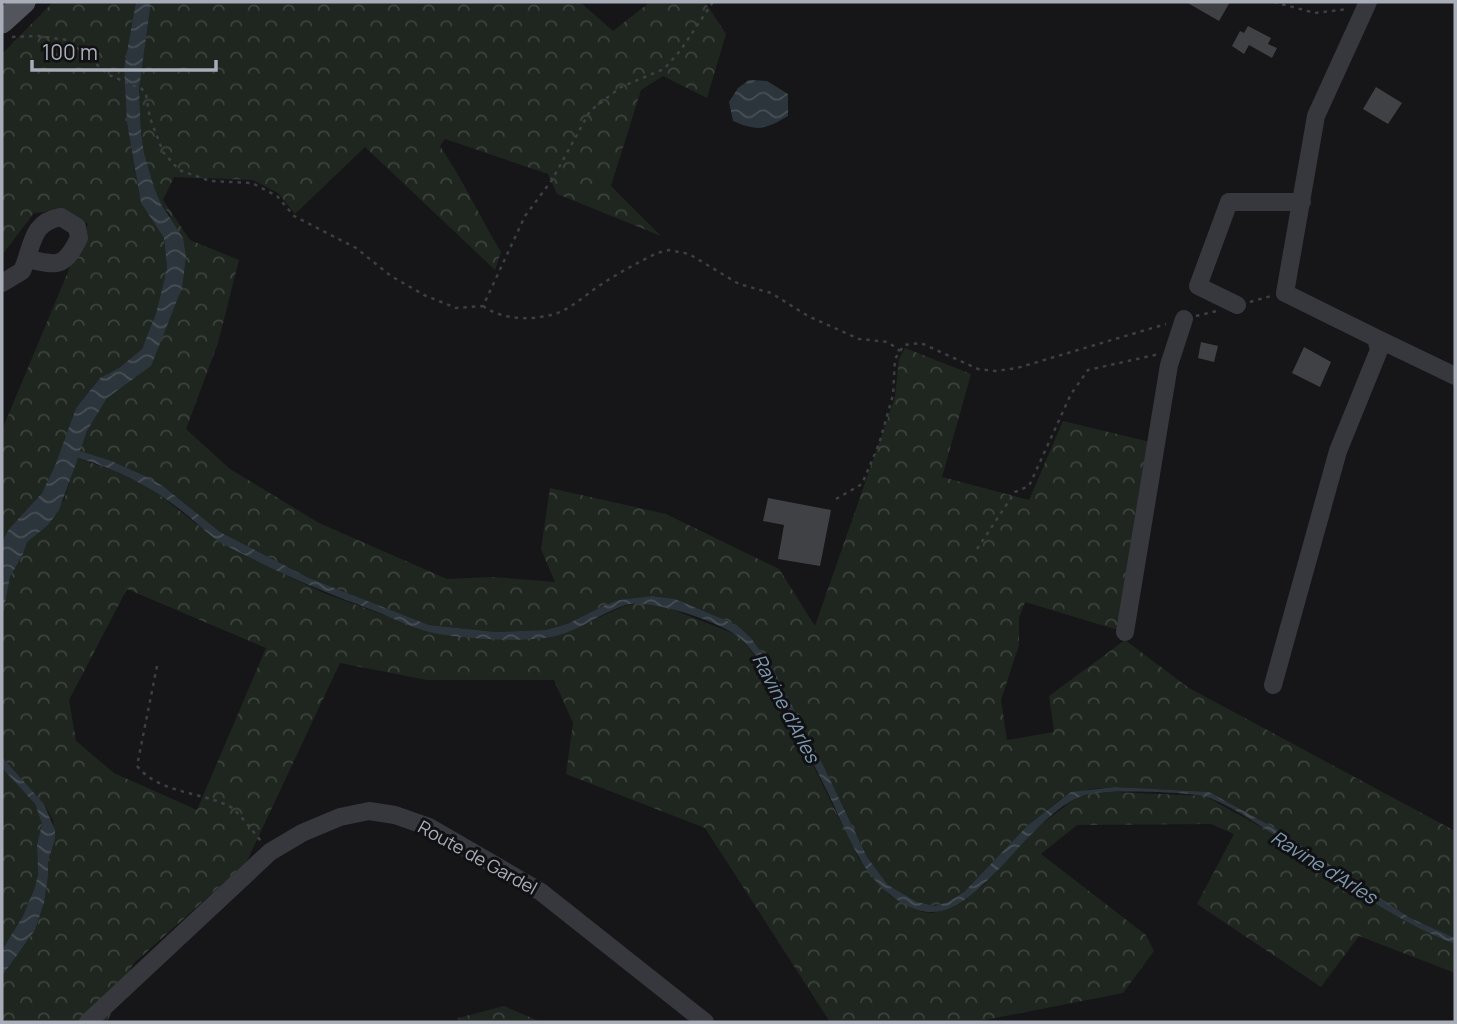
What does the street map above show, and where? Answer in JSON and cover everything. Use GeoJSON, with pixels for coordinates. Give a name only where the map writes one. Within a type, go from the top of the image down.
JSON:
{"type":"FeatureCollection","features":[{"type":"Feature","properties":{"kind":"main road"},"geometry":{"type":"LineString","coordinates":[[2,22],[24,2]]}},
{"type":"Feature","properties":{"kind":"street"},"geometry":{"type":"LineString","coordinates":[[1362,4],[1316,116],[1285,293],[1455,376]]}},
{"type":"Feature","properties":{"kind":"street"},"geometry":{"type":"LineString","coordinates":[[1237,305],[1198,286],[1229,202],[1302,202]]}},
{"type":"Feature","properties":{"kind":"street"},"geometry":{"type":"LineString","coordinates":[[2,283],[22,271],[28,259]]}},
{"type":"Feature","properties":{"kind":"street"},"geometry":{"type":"LineString","coordinates":[[1125,632],[1168,373],[1184,319]]}},
{"type":"Feature","properties":{"kind":"street"},"geometry":{"type":"LineString","coordinates":[[1273,685],[1344,432],[1378,356],[1376,338]]}},
{"type":"Feature","properties":{"kind":"street","name":"Route de Gardel"},"geometry":{"type":"LineString","coordinates":[[88,1022],[270,852],[302,833],[340,817],[369,811],[395,815],[429,827],[541,892],[705,1022]]}},
{"type":"Feature","properties":{"kind":"path"},"geometry":{"type":"LineString","coordinates":[[483,306],[525,216],[559,169],[590,111],[621,87],[664,69],[680,51],[713,2]]}},
{"type":"Feature","properties":{"kind":"path"},"geometry":{"type":"LineString","coordinates":[[1274,2],[1315,13],[1349,9],[1362,4]]}},
{"type":"Feature","properties":{"kind":"path"},"geometry":{"type":"LineString","coordinates":[[2,37],[38,36],[68,40],[109,75],[142,89],[163,152],[179,170],[210,181],[252,183],[277,196],[294,216],[356,248],[391,275],[424,295],[456,308],[483,306],[492,313],[523,318],[551,314],[562,311],[604,282],[657,253],[676,250],[713,267],[739,284],[771,293],[808,316],[859,338],[888,342],[900,351]]}},
{"type":"Feature","properties":{"kind":"path"},"geometry":{"type":"LineString","coordinates":[[836,499],[862,484],[879,444],[892,396],[895,359],[904,345],[920,343],[978,369],[995,371],[1017,368],[1184,319],[1285,293]]}},
{"type":"Feature","properties":{"kind":"path"},"geometry":{"type":"LineString","coordinates":[[977,549],[1015,492],[1029,486],[1071,394],[1088,370],[1161,354],[1175,348]]}},
{"type":"Feature","properties":{"kind":"path"},"geometry":{"type":"LineString","coordinates":[[157,666],[136,766],[144,775],[193,796],[230,806],[270,852]]}},
{"type":"Feature","properties":{"kind":"green space"},"geometry":{"type":"Polygon","coordinates":[[[53,2],[136,2],[124,68],[127,123],[141,203],[164,238],[167,267],[156,313],[142,349],[119,368],[100,378],[76,408],[55,467],[42,493],[9,529],[2,541],[2,430],[88,224],[65,210],[34,213],[2,255],[2,54],[53,2]]]}},
{"type":"Feature","properties":{"kind":"green space"},"geometry":{"type":"Polygon","coordinates":[[[151,2],[580,2],[613,31],[650,2],[705,2],[726,34],[707,98],[663,76],[641,90],[611,186],[661,236],[557,194],[548,174],[445,139],[440,146],[501,252],[495,270],[365,147],[295,214],[278,193],[253,180],[174,177],[163,200],[190,240],[239,260],[218,343],[186,429],[230,469],[319,523],[447,579],[493,577],[555,582],[541,549],[550,488],[666,514],[779,569],[815,626],[895,397],[899,359],[905,348],[971,374],[942,477],[1029,500],[1063,421],[1150,442],[1118,630],[1025,602],[1019,618],[1019,645],[1001,700],[1007,740],[1054,732],[1049,696],[1125,640],[1189,688],[1455,831],[1455,938],[1410,918],[1278,830],[1209,792],[1115,787],[1091,789],[1065,796],[1028,825],[964,892],[935,906],[917,902],[888,885],[867,857],[772,667],[751,638],[737,625],[675,599],[652,596],[619,600],[567,624],[546,630],[496,632],[429,625],[309,578],[220,532],[163,486],[145,476],[109,460],[79,451],[87,431],[107,398],[150,366],[179,296],[170,215],[161,204],[154,187],[141,132],[139,89],[151,2]]]}},
{"type":"Feature","properties":{"kind":"green space"},"geometry":{"type":"Polygon","coordinates":[[[77,458],[115,471],[152,489],[213,537],[290,577],[324,593],[433,633],[511,639],[544,638],[570,631],[624,606],[644,602],[661,605],[735,634],[759,662],[787,712],[859,859],[890,896],[922,912],[933,913],[965,899],[983,886],[1034,830],[1077,797],[1094,792],[1205,796],[1263,828],[1405,921],[1455,944],[1455,973],[1359,936],[1321,987],[1197,904],[1234,834],[1211,824],[1077,825],[1041,854],[1146,935],[1154,951],[1123,993],[975,1022],[830,1022],[705,828],[566,774],[573,723],[554,680],[427,680],[340,663],[246,863],[133,964],[107,1022],[2,1022],[2,976],[35,930],[44,903],[48,861],[55,839],[53,820],[44,804],[2,757],[2,620],[10,577],[27,541],[64,500],[77,458]],[[127,589],[69,700],[76,741],[114,773],[197,810],[266,648],[127,589]]]}},
{"type":"Feature","properties":{"kind":"green space"},"geometry":{"type":"Polygon","coordinates":[[[2,768],[35,804],[42,824],[37,844],[38,874],[35,887],[23,916],[2,950],[2,768]]]}},
{"type":"Feature","properties":{"kind":"green space"},"geometry":{"type":"Polygon","coordinates":[[[504,1006],[541,1022],[457,1022],[458,1018],[504,1006]]]}},
{"type":"Feature","properties":{"kind":"water","name":"Ravine d'Arles"},"geometry":{"type":"Polygon","coordinates":[[[136,2],[151,2],[139,89],[144,153],[161,204],[183,238],[186,257],[182,288],[151,366],[107,398],[87,431],[80,451],[145,476],[163,486],[220,532],[309,578],[429,625],[496,632],[546,630],[567,624],[619,600],[652,596],[675,599],[737,625],[751,638],[772,667],[867,857],[888,885],[917,902],[935,906],[964,892],[1028,825],[1071,792],[1115,787],[1209,792],[1278,830],[1410,918],[1455,938],[1455,944],[1413,925],[1373,902],[1232,809],[1210,798],[1171,793],[1103,792],[1070,801],[1048,818],[984,884],[962,901],[940,911],[918,910],[900,902],[886,891],[862,863],[763,668],[748,646],[726,629],[665,607],[636,604],[616,608],[565,633],[543,638],[481,639],[430,632],[316,588],[236,551],[214,538],[186,514],[145,486],[106,467],[78,458],[59,510],[48,525],[27,542],[10,577],[2,620],[2,541],[9,529],[42,493],[76,408],[100,378],[119,368],[142,349],[156,313],[164,281],[167,267],[164,238],[141,203],[127,123],[124,68],[136,2]]]}},
{"type":"Feature","properties":{"kind":"water"},"geometry":{"type":"Polygon","coordinates":[[[749,80],[767,81],[788,94],[788,116],[774,124],[756,128],[733,121],[729,102],[738,88],[749,80]]]}},
{"type":"Feature","properties":{"kind":"water"},"geometry":{"type":"Polygon","coordinates":[[[2,757],[44,804],[55,830],[55,839],[48,861],[44,903],[35,930],[2,976],[2,950],[23,916],[35,887],[38,874],[37,844],[42,824],[35,804],[2,768],[2,757]]]}},
{"type":"Feature","properties":{"kind":"building"},"geometry":{"type":"Polygon","coordinates":[[[1186,2],[1230,2],[1219,21],[1186,2]]]}},
{"type":"Feature","properties":{"kind":"building"},"geometry":{"type":"Polygon","coordinates":[[[1248,26],[1271,38],[1268,44],[1277,48],[1272,58],[1249,45],[1244,54],[1232,46],[1240,31],[1244,33],[1248,26]]]}},
{"type":"Feature","properties":{"kind":"building"},"geometry":{"type":"Polygon","coordinates":[[[1376,87],[1402,103],[1388,124],[1363,109],[1376,87]]]}},
{"type":"Feature","properties":{"kind":"building"},"geometry":{"type":"Polygon","coordinates":[[[1201,342],[1218,346],[1214,362],[1198,358],[1201,342]]]}},
{"type":"Feature","properties":{"kind":"building"},"geometry":{"type":"Polygon","coordinates":[[[1304,347],[1331,362],[1320,387],[1292,373],[1304,347]]]}},
{"type":"Feature","properties":{"kind":"building"},"geometry":{"type":"Polygon","coordinates":[[[768,498],[831,510],[820,566],[778,559],[784,525],[763,521],[768,498]]]}}]}
